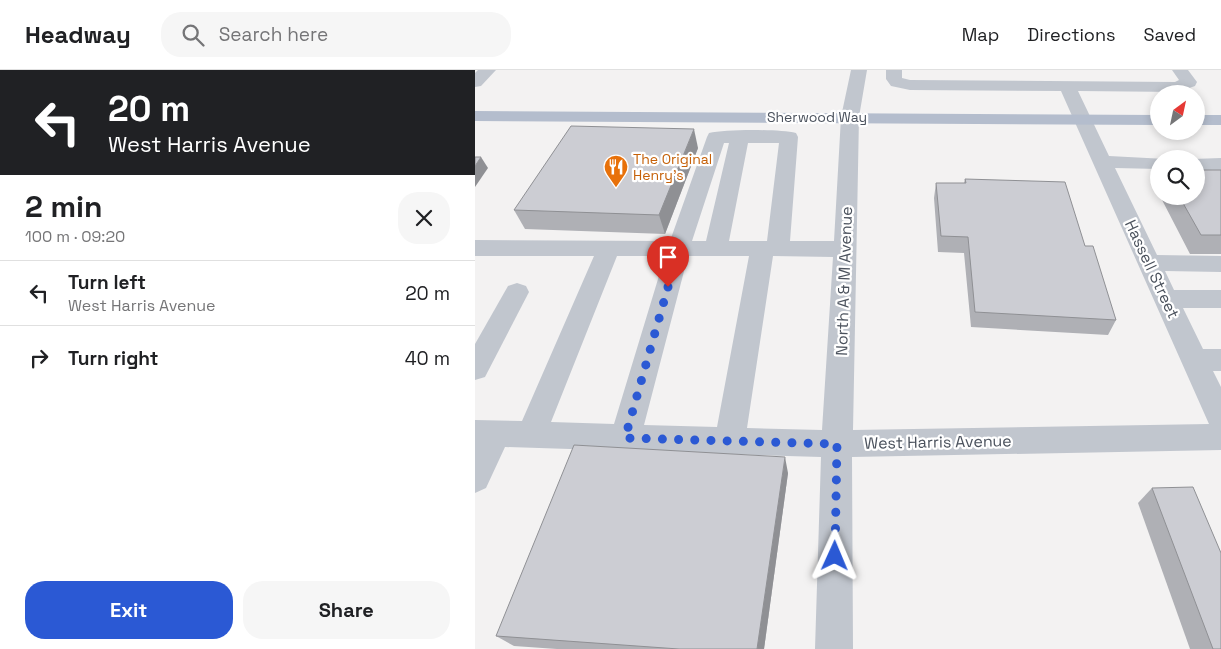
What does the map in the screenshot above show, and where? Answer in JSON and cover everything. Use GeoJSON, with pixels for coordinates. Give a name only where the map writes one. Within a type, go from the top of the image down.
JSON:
{"type":"FeatureCollection","features":[{"type":"Feature","properties":{"kind":"main road","name":"Sherwood Way"},"geometry":{"type":"LineString","coordinates":[[475,116],[1150,120]]}},
{"type":"Feature","properties":{"kind":"main road"},"geometry":{"type":"LineString","coordinates":[[1205,120],[1221,120]]}},
{"type":"Feature","properties":{"kind":"street"},"geometry":{"type":"LineString","coordinates":[[475,82],[488,70]]}},
{"type":"Feature","properties":{"kind":"street"},"geometry":{"type":"LineString","coordinates":[[859,70],[894,70],[894,79],[897,82],[911,85],[1011,78],[1067,86],[1183,86],[1189,82],[1180,70]]}},
{"type":"Feature","properties":{"kind":"street","name":"North A & M Avenue"},"geometry":{"type":"LineString","coordinates":[[834,649],[837,444],[850,117],[859,70]]}},
{"type":"Feature","properties":{"kind":"street"},"geometry":{"type":"LineString","coordinates":[[1107,70],[1117,86]]}},
{"type":"Feature","properties":{"kind":"street","name":"Hassell Street"},"geometry":{"type":"LineString","coordinates":[[1067,86],[1221,418]]}},
{"type":"Feature","properties":{"kind":"street"},"geometry":{"type":"LineString","coordinates":[[625,438],[678,250],[706,136],[721,116]]}},
{"type":"Feature","properties":{"kind":"street"},"geometry":{"type":"LineString","coordinates":[[730,441],[770,249],[791,117]]}},
{"type":"Feature","properties":{"kind":"street"},"geometry":{"type":"LineString","coordinates":[[589,133],[667,135]]}},
{"type":"Feature","properties":{"kind":"street"},"geometry":{"type":"LineString","coordinates":[[706,136],[789,137]]}},
{"type":"Feature","properties":{"kind":"street"},"geometry":{"type":"LineString","coordinates":[[715,249],[740,136]]}},
{"type":"Feature","properties":{"kind":"street"},"geometry":{"type":"LineString","coordinates":[[1102,162],[1150,163]]}},
{"type":"Feature","properties":{"kind":"street"},"geometry":{"type":"LineString","coordinates":[[1205,164],[1221,164]]}},
{"type":"Feature","properties":{"kind":"street"},"geometry":{"type":"LineString","coordinates":[[475,248],[845,249]]}},
{"type":"Feature","properties":{"kind":"street"},"geometry":{"type":"LineString","coordinates":[[531,435],[609,248]]}},
{"type":"Feature","properties":{"kind":"street"},"geometry":{"type":"LineString","coordinates":[[1149,263],[1221,264]]}},
{"type":"Feature","properties":{"kind":"street"},"geometry":{"type":"LineString","coordinates":[[475,369],[517,292]]}},
{"type":"Feature","properties":{"kind":"street"},"geometry":{"type":"LineString","coordinates":[[1166,299],[1221,299]]}},
{"type":"Feature","properties":{"kind":"street"},"geometry":{"type":"LineString","coordinates":[[1194,360],[1221,360]]}},
{"type":"Feature","properties":{"kind":"street"},"geometry":{"type":"LineString","coordinates":[[475,478],[485,434]]}},
{"type":"Feature","properties":{"kind":"street","name":"West Harris Avenue"},"geometry":{"type":"LineString","coordinates":[[485,434],[837,444],[1221,437]]}},
{"type":"Feature","properties":{"kind":"building","name":"The Original Henry's"},"geometry":{"type":"Polygon","coordinates":[[[571,126],[694,129],[659,215],[514,210],[571,126]]]}},
{"type":"Feature","properties":{"kind":"building"},"geometry":{"type":"Polygon","coordinates":[[[475,157],[481,157],[475,166],[475,157]]]}},
{"type":"Feature","properties":{"kind":"building"},"geometry":{"type":"Polygon","coordinates":[[[1205,170],[1221,170],[1221,235],[1201,235],[1184,205],[1205,205],[1205,170]]]}},
{"type":"Feature","properties":{"kind":"building"},"geometry":{"type":"Polygon","coordinates":[[[965,179],[1065,182],[1085,246],[1093,246],[1116,320],[975,312],[968,237],[941,236],[936,183],[966,183],[965,179]]]}},
{"type":"Feature","properties":{"kind":"building"},"geometry":{"type":"Polygon","coordinates":[[[574,445],[785,457],[757,649],[679,649],[496,636],[574,445]]]}},
{"type":"Feature","properties":{"kind":"building"},"geometry":{"type":"Polygon","coordinates":[[[1193,487],[1221,553],[1221,649],[1213,649],[1152,488],[1193,487]]]}},
{"type":"Feature","properties":{"kind":"place","name":"The Original Henry's"},"geometry":{"type":"Point","coordinates":[616,188]}},
{"type":"Feature","properties":{"kind":"route"},"geometry":{"type":"LineString","coordinates":[[668,287],[625,438],[837,444],[835,556]]}}]}
